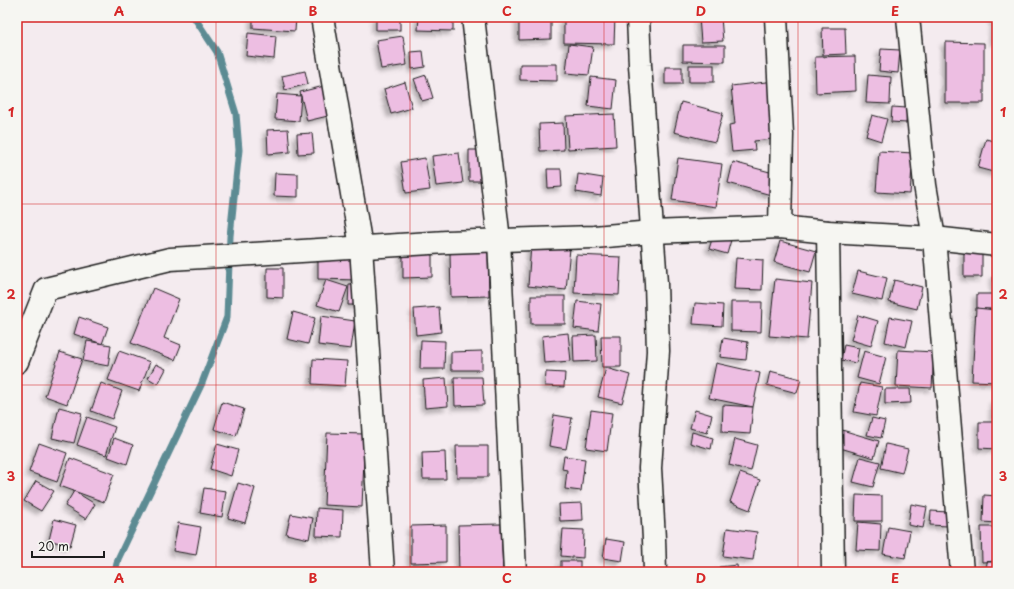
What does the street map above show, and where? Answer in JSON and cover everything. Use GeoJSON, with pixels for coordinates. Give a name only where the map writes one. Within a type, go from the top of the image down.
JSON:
{"type":"FeatureCollection","features":[{"type":"Feature","properties":{"kind":"street"},"geometry":{"type":"LineString","coordinates":[[322,17],[361,247],[383,572]]}},
{"type":"Feature","properties":{"kind":"street"},"geometry":{"type":"LineString","coordinates":[[473,17],[500,240],[516,572]]}},
{"type":"Feature","properties":{"kind":"street"},"geometry":{"type":"LineString","coordinates":[[638,17],[656,283],[658,351],[650,468],[655,572]]}},
{"type":"Feature","properties":{"kind":"street"},"geometry":{"type":"LineString","coordinates":[[776,17],[782,135],[780,227]]}},
{"type":"Feature","properties":{"kind":"street"},"geometry":{"type":"LineString","coordinates":[[908,17],[925,185],[934,238],[962,572]]}},
{"type":"Feature","properties":{"kind":"street"},"geometry":{"type":"LineString","coordinates":[[17,362],[46,289],[170,259],[447,242],[594,237],[652,232],[780,227],[828,232],[934,238],[997,245]]}},
{"type":"Feature","properties":{"kind":"street"},"geometry":{"type":"LineString","coordinates":[[828,232],[833,572]]}},
{"type":"Feature","properties":{"kind":"building"},"geometry":{"type":"Polygon","coordinates":[[[253,17],[296,17],[295,31],[253,28],[253,17]]]}},
{"type":"Feature","properties":{"kind":"building"},"geometry":{"type":"Polygon","coordinates":[[[376,17],[400,17],[400,30],[376,30],[376,17]]]}},
{"type":"Feature","properties":{"kind":"building"},"geometry":{"type":"Polygon","coordinates":[[[419,17],[453,17],[453,31],[418,30],[419,17]]]}},
{"type":"Feature","properties":{"kind":"building"},"geometry":{"type":"Polygon","coordinates":[[[519,17],[551,17],[551,39],[519,40],[519,17]]]}},
{"type":"Feature","properties":{"kind":"building"},"geometry":{"type":"Polygon","coordinates":[[[564,17],[615,17],[614,44],[564,43],[564,17]]]}},
{"type":"Feature","properties":{"kind":"building"},"geometry":{"type":"Polygon","coordinates":[[[699,17],[721,17],[723,41],[701,42],[699,17]]]}},
{"type":"Feature","properties":{"kind":"building"},"geometry":{"type":"Polygon","coordinates":[[[994,17],[997,17],[997,41],[993,41],[994,17]]]}},
{"type":"Feature","properties":{"kind":"building"},"geometry":{"type":"Polygon","coordinates":[[[822,28],[845,28],[846,54],[823,55],[822,28]]]}},
{"type":"Feature","properties":{"kind":"building"},"geometry":{"type":"Polygon","coordinates":[[[248,33],[276,36],[274,59],[246,56],[248,33]]]}},
{"type":"Feature","properties":{"kind":"building"},"geometry":{"type":"Polygon","coordinates":[[[403,36],[407,65],[381,69],[376,40],[403,36]]]}},
{"type":"Feature","properties":{"kind":"building"},"geometry":{"type":"Polygon","coordinates":[[[945,42],[984,43],[984,103],[945,103],[945,42]]]}},
{"type":"Feature","properties":{"kind":"building"},"geometry":{"type":"Polygon","coordinates":[[[569,44],[593,47],[589,75],[566,73],[569,44]]]}},
{"type":"Feature","properties":{"kind":"building"},"geometry":{"type":"Polygon","coordinates":[[[683,45],[725,45],[725,62],[683,61],[683,45]]]}},
{"type":"Feature","properties":{"kind":"building"},"geometry":{"type":"Polygon","coordinates":[[[881,49],[900,50],[898,73],[879,71],[881,49]]]}},
{"type":"Feature","properties":{"kind":"building"},"geometry":{"type":"Polygon","coordinates":[[[423,51],[425,67],[412,69],[411,52],[423,51]]]}},
{"type":"Feature","properties":{"kind":"building"},"geometry":{"type":"Polygon","coordinates":[[[855,56],[856,91],[816,93],[815,57],[855,56]]]}},
{"type":"Feature","properties":{"kind":"building"},"geometry":{"type":"Polygon","coordinates":[[[520,64],[557,64],[557,81],[520,80],[520,64]]]}},
{"type":"Feature","properties":{"kind":"building"},"geometry":{"type":"Polygon","coordinates":[[[689,65],[714,65],[714,82],[689,82],[689,65]]]}},
{"type":"Feature","properties":{"kind":"building"},"geometry":{"type":"Polygon","coordinates":[[[665,67],[682,67],[682,84],[665,84],[665,67]]]}},
{"type":"Feature","properties":{"kind":"building"},"geometry":{"type":"Polygon","coordinates":[[[305,71],[308,84],[285,90],[282,76],[305,71]]]}},
{"type":"Feature","properties":{"kind":"building"},"geometry":{"type":"Polygon","coordinates":[[[426,75],[433,98],[422,101],[414,79],[426,75]]]}},
{"type":"Feature","properties":{"kind":"building"},"geometry":{"type":"Polygon","coordinates":[[[868,75],[891,77],[890,104],[866,103],[868,75]]]}},
{"type":"Feature","properties":{"kind":"building"},"geometry":{"type":"Polygon","coordinates":[[[591,77],[616,80],[613,109],[588,106],[591,77]]]}},
{"type":"Feature","properties":{"kind":"building"},"geometry":{"type":"Polygon","coordinates":[[[775,81],[781,138],[754,141],[755,150],[732,152],[729,125],[735,124],[731,86],[775,81]]]}},
{"type":"Feature","properties":{"kind":"building"},"geometry":{"type":"Polygon","coordinates":[[[405,82],[412,108],[391,114],[384,89],[405,82]]]}},
{"type":"Feature","properties":{"kind":"building"},"geometry":{"type":"Polygon","coordinates":[[[324,86],[332,115],[307,121],[300,92],[324,86]]]}},
{"type":"Feature","properties":{"kind":"building"},"geometry":{"type":"Polygon","coordinates":[[[277,94],[301,96],[299,121],[275,119],[277,94]]]}},
{"type":"Feature","properties":{"kind":"building"},"geometry":{"type":"Polygon","coordinates":[[[681,102],[723,113],[715,142],[674,132],[681,102]]]}},
{"type":"Feature","properties":{"kind":"building"},"geometry":{"type":"Polygon","coordinates":[[[892,107],[907,108],[906,123],[891,122],[892,107]]]}},
{"type":"Feature","properties":{"kind":"building"},"geometry":{"type":"Polygon","coordinates":[[[614,114],[616,146],[568,149],[566,116],[614,114]]]}},
{"type":"Feature","properties":{"kind":"building"},"geometry":{"type":"Polygon","coordinates":[[[872,115],[887,119],[881,141],[866,136],[872,115]]]}},
{"type":"Feature","properties":{"kind":"building"},"geometry":{"type":"Polygon","coordinates":[[[563,123],[564,150],[540,151],[539,124],[563,123]]]}},
{"type":"Feature","properties":{"kind":"building"},"geometry":{"type":"Polygon","coordinates":[[[288,129],[290,152],[268,154],[267,130],[288,129]]]}},
{"type":"Feature","properties":{"kind":"building"},"geometry":{"type":"Polygon","coordinates":[[[312,133],[314,153],[298,154],[297,134],[312,133]]]}},
{"type":"Feature","properties":{"kind":"building"},"geometry":{"type":"Polygon","coordinates":[[[986,139],[997,142],[997,173],[978,168],[986,139]]]}},
{"type":"Feature","properties":{"kind":"building"},"geometry":{"type":"Polygon","coordinates":[[[469,150],[480,150],[481,181],[469,181],[469,150]]]}},
{"type":"Feature","properties":{"kind":"building"},"geometry":{"type":"Polygon","coordinates":[[[879,151],[913,153],[910,194],[876,192],[879,151]]]}},
{"type":"Feature","properties":{"kind":"building"},"geometry":{"type":"Polygon","coordinates":[[[459,153],[463,183],[436,186],[432,156],[459,153]]]}},
{"type":"Feature","properties":{"kind":"building"},"geometry":{"type":"Polygon","coordinates":[[[425,158],[430,190],[406,193],[401,162],[425,158]]]}},
{"type":"Feature","properties":{"kind":"building"},"geometry":{"type":"Polygon","coordinates":[[[678,158],[722,164],[716,207],[672,200],[678,158]]]}},
{"type":"Feature","properties":{"kind":"building"},"geometry":{"type":"Polygon","coordinates":[[[733,162],[777,174],[771,195],[728,183],[733,162]]]}},
{"type":"Feature","properties":{"kind":"building"},"geometry":{"type":"Polygon","coordinates":[[[547,169],[561,169],[562,187],[548,188],[547,169]]]}},
{"type":"Feature","properties":{"kind":"building"},"geometry":{"type":"Polygon","coordinates":[[[275,173],[298,174],[298,197],[274,196],[275,173]]]}},
{"type":"Feature","properties":{"kind":"building"},"geometry":{"type":"Polygon","coordinates":[[[578,174],[603,178],[601,196],[576,192],[578,174]]]}},
{"type":"Feature","properties":{"kind":"building"},"geometry":{"type":"Polygon","coordinates":[[[713,236],[731,240],[727,254],[709,249],[713,236]]]}},
{"type":"Feature","properties":{"kind":"building"},"geometry":{"type":"Polygon","coordinates":[[[780,241],[816,251],[810,272],[774,262],[780,241]]]}},
{"type":"Feature","properties":{"kind":"building"},"geometry":{"type":"Polygon","coordinates":[[[531,245],[570,248],[566,290],[528,286],[531,245]]]}},
{"type":"Feature","properties":{"kind":"building"},"geometry":{"type":"Polygon","coordinates":[[[982,250],[982,277],[964,277],[964,251],[982,250]]]}},
{"type":"Feature","properties":{"kind":"building"},"geometry":{"type":"Polygon","coordinates":[[[432,251],[432,277],[403,278],[403,252],[432,251]]]}},
{"type":"Feature","properties":{"kind":"building"},"geometry":{"type":"Polygon","coordinates":[[[488,252],[489,296],[451,297],[450,253],[488,252]]]}},
{"type":"Feature","properties":{"kind":"building"},"geometry":{"type":"Polygon","coordinates":[[[318,253],[358,254],[357,280],[318,279],[318,253]]]}},
{"type":"Feature","properties":{"kind":"building"},"geometry":{"type":"Polygon","coordinates":[[[576,255],[621,257],[619,295],[574,293],[576,255]]]}},
{"type":"Feature","properties":{"kind":"building"},"geometry":{"type":"Polygon","coordinates":[[[736,258],[763,260],[762,290],[734,289],[736,258]]]}},
{"type":"Feature","properties":{"kind":"building"},"geometry":{"type":"Polygon","coordinates":[[[267,268],[283,268],[283,298],[267,297],[267,268]]]}},
{"type":"Feature","properties":{"kind":"building"},"geometry":{"type":"Polygon","coordinates":[[[858,271],[887,278],[882,301],[852,294],[858,271]]]}},
{"type":"Feature","properties":{"kind":"building"},"geometry":{"type":"Polygon","coordinates":[[[993,276],[997,276],[997,305],[996,305],[993,276]]]}},
{"type":"Feature","properties":{"kind":"building"},"geometry":{"type":"Polygon","coordinates":[[[775,279],[812,283],[807,339],[769,336],[775,279]]]}},
{"type":"Feature","properties":{"kind":"building"},"geometry":{"type":"Polygon","coordinates":[[[326,280],[348,287],[339,312],[317,305],[326,280]]]}},
{"type":"Feature","properties":{"kind":"building"},"geometry":{"type":"Polygon","coordinates":[[[894,280],[922,287],[917,309],[889,302],[894,280]]]}},
{"type":"Feature","properties":{"kind":"building"},"geometry":{"type":"Polygon","coordinates":[[[349,284],[363,284],[362,305],[348,305],[349,284]]]}},
{"type":"Feature","properties":{"kind":"building"},"geometry":{"type":"Polygon","coordinates":[[[153,288],[179,299],[164,338],[181,345],[175,360],[131,343],[153,288]]]}},
{"type":"Feature","properties":{"kind":"building"},"geometry":{"type":"Polygon","coordinates":[[[977,294],[994,294],[993,309],[977,309],[977,294]]]}},
{"type":"Feature","properties":{"kind":"building"},"geometry":{"type":"Polygon","coordinates":[[[531,296],[565,296],[565,324],[531,324],[531,296]]]}},
{"type":"Feature","properties":{"kind":"building"},"geometry":{"type":"Polygon","coordinates":[[[577,301],[601,304],[598,331],[574,328],[577,301]]]}},
{"type":"Feature","properties":{"kind":"building"},"geometry":{"type":"Polygon","coordinates":[[[731,302],[762,302],[761,332],[731,331],[731,302]]]}},
{"type":"Feature","properties":{"kind":"building"},"geometry":{"type":"Polygon","coordinates":[[[695,303],[723,305],[722,326],[693,324],[695,303]]]}},
{"type":"Feature","properties":{"kind":"building"},"geometry":{"type":"Polygon","coordinates":[[[439,307],[441,332],[416,335],[414,309],[439,307]]]}},
{"type":"Feature","properties":{"kind":"building"},"geometry":{"type":"Polygon","coordinates":[[[976,308],[997,310],[997,382],[972,381],[976,308]]]}},
{"type":"Feature","properties":{"kind":"building"},"geometry":{"type":"Polygon","coordinates":[[[293,312],[315,318],[308,344],[287,339],[293,312]]]}},
{"type":"Feature","properties":{"kind":"building"},"geometry":{"type":"Polygon","coordinates":[[[858,315],[878,321],[871,346],[851,340],[858,315]]]}},
{"type":"Feature","properties":{"kind":"building"},"geometry":{"type":"Polygon","coordinates":[[[321,316],[355,321],[351,349],[318,345],[321,316]]]}},
{"type":"Feature","properties":{"kind":"building"},"geometry":{"type":"Polygon","coordinates":[[[79,317],[108,327],[102,344],[74,334],[79,317]]]}},
{"type":"Feature","properties":{"kind":"building"},"geometry":{"type":"Polygon","coordinates":[[[890,317],[912,321],[906,347],[885,342],[890,317]]]}},
{"type":"Feature","properties":{"kind":"building"},"geometry":{"type":"Polygon","coordinates":[[[568,333],[571,361],[544,363],[542,336],[568,333]]]}},
{"type":"Feature","properties":{"kind":"building"},"geometry":{"type":"Polygon","coordinates":[[[596,335],[597,361],[574,362],[573,336],[596,335]]]}},
{"type":"Feature","properties":{"kind":"building"},"geometry":{"type":"Polygon","coordinates":[[[601,336],[621,336],[621,367],[602,367],[601,336]]]}},
{"type":"Feature","properties":{"kind":"building"},"geometry":{"type":"Polygon","coordinates":[[[723,338],[748,342],[746,360],[720,357],[723,338]]]}},
{"type":"Feature","properties":{"kind":"building"},"geometry":{"type":"Polygon","coordinates":[[[421,340],[445,341],[444,369],[420,369],[421,340]]]}},
{"type":"Feature","properties":{"kind":"building"},"geometry":{"type":"Polygon","coordinates":[[[87,341],[111,345],[108,366],[83,361],[87,341]]]}},
{"type":"Feature","properties":{"kind":"building"},"geometry":{"type":"Polygon","coordinates":[[[844,345],[859,348],[856,363],[841,360],[844,345]]]}},
{"type":"Feature","properties":{"kind":"building"},"geometry":{"type":"Polygon","coordinates":[[[898,350],[934,352],[932,388],[896,386],[898,350]]]}},
{"type":"Feature","properties":{"kind":"building"},"geometry":{"type":"Polygon","coordinates":[[[119,351],[150,362],[139,391],[108,380],[119,351]]]}},
{"type":"Feature","properties":{"kind":"building"},"geometry":{"type":"Polygon","coordinates":[[[482,351],[482,370],[451,370],[451,352],[482,351]]]}},
{"type":"Feature","properties":{"kind":"building"},"geometry":{"type":"Polygon","coordinates":[[[864,351],[886,357],[879,384],[857,378],[864,351]]]}},
{"type":"Feature","properties":{"kind":"building"},"geometry":{"type":"Polygon","coordinates":[[[60,352],[82,359],[67,404],[45,396],[60,352]]]}},
{"type":"Feature","properties":{"kind":"building"},"geometry":{"type":"Polygon","coordinates":[[[313,359],[347,361],[345,386],[312,384],[313,359]]]}},
{"type":"Feature","properties":{"kind":"building"},"geometry":{"type":"Polygon","coordinates":[[[716,363],[760,373],[753,407],[709,398],[716,363]]]}},
{"type":"Feature","properties":{"kind":"building"},"geometry":{"type":"Polygon","coordinates":[[[156,364],[166,369],[158,384],[148,378],[156,364]]]}},
{"type":"Feature","properties":{"kind":"building"},"geometry":{"type":"Polygon","coordinates":[[[606,368],[630,375],[622,403],[598,397],[606,368]]]}},
{"type":"Feature","properties":{"kind":"building"},"geometry":{"type":"Polygon","coordinates":[[[770,371],[801,379],[797,393],[767,385],[770,371]]]}},
{"type":"Feature","properties":{"kind":"building"},"geometry":{"type":"Polygon","coordinates":[[[546,372],[565,373],[564,387],[545,386],[546,372]]]}},
{"type":"Feature","properties":{"kind":"building"},"geometry":{"type":"Polygon","coordinates":[[[454,377],[482,377],[484,405],[455,406],[454,377]]]}},
{"type":"Feature","properties":{"kind":"building"},"geometry":{"type":"Polygon","coordinates":[[[446,378],[448,406],[425,408],[423,380],[446,378]]]}},
{"type":"Feature","properties":{"kind":"building"},"geometry":{"type":"Polygon","coordinates":[[[101,383],[122,391],[112,419],[91,411],[101,383]]]}},
{"type":"Feature","properties":{"kind":"building"},"geometry":{"type":"Polygon","coordinates":[[[860,383],[882,387],[876,416],[854,412],[860,383]]]}},
{"type":"Feature","properties":{"kind":"building"},"geometry":{"type":"Polygon","coordinates":[[[885,389],[910,389],[911,403],[885,404],[885,389]]]}},
{"type":"Feature","properties":{"kind":"building"},"geometry":{"type":"Polygon","coordinates":[[[994,400],[997,400],[997,418],[993,418],[994,400]]]}},
{"type":"Feature","properties":{"kind":"building"},"geometry":{"type":"Polygon","coordinates":[[[222,402],[244,409],[236,436],[214,429],[222,402]]]}},
{"type":"Feature","properties":{"kind":"building"},"geometry":{"type":"Polygon","coordinates":[[[723,405],[753,407],[750,434],[722,432],[723,405]]]}},
{"type":"Feature","properties":{"kind":"building"},"geometry":{"type":"Polygon","coordinates":[[[59,407],[82,413],[74,443],[52,438],[59,407]]]}},
{"type":"Feature","properties":{"kind":"building"},"geometry":{"type":"Polygon","coordinates":[[[591,410],[612,413],[607,451],[586,448],[591,410]]]}},
{"type":"Feature","properties":{"kind":"building"},"geometry":{"type":"Polygon","coordinates":[[[695,410],[712,415],[707,433],[690,428],[695,410]]]}},
{"type":"Feature","properties":{"kind":"building"},"geometry":{"type":"Polygon","coordinates":[[[554,415],[572,418],[566,449],[549,446],[554,415]]]}},
{"type":"Feature","properties":{"kind":"building"},"geometry":{"type":"Polygon","coordinates":[[[87,417],[115,427],[106,455],[77,445],[87,417]]]}},
{"type":"Feature","properties":{"kind":"building"},"geometry":{"type":"Polygon","coordinates":[[[872,418],[885,421],[881,438],[867,435],[872,418]]]}},
{"type":"Feature","properties":{"kind":"building"},"geometry":{"type":"Polygon","coordinates":[[[979,422],[997,422],[997,449],[979,448],[979,422]]]}},
{"type":"Feature","properties":{"kind":"building"},"geometry":{"type":"Polygon","coordinates":[[[842,430],[879,441],[874,458],[837,447],[842,430]]]}},
{"type":"Feature","properties":{"kind":"building"},"geometry":{"type":"Polygon","coordinates":[[[692,432],[713,438],[711,449],[690,443],[692,432]]]}},
{"type":"Feature","properties":{"kind":"building"},"geometry":{"type":"Polygon","coordinates":[[[327,433],[365,434],[362,507],[324,505],[327,433]]]}},
{"type":"Feature","properties":{"kind":"building"},"geometry":{"type":"Polygon","coordinates":[[[114,438],[133,445],[127,464],[108,457],[114,438]]]}},
{"type":"Feature","properties":{"kind":"building"},"geometry":{"type":"Polygon","coordinates":[[[735,439],[757,445],[751,471],[729,465],[735,439]]]}},
{"type":"Feature","properties":{"kind":"building"},"geometry":{"type":"Polygon","coordinates":[[[39,443],[67,453],[57,482],[29,472],[39,443]]]}},
{"type":"Feature","properties":{"kind":"building"},"geometry":{"type":"Polygon","coordinates":[[[217,444],[238,450],[231,476],[210,469],[217,444]]]}},
{"type":"Feature","properties":{"kind":"building"},"geometry":{"type":"Polygon","coordinates":[[[886,444],[908,449],[902,473],[881,468],[886,444]]]}},
{"type":"Feature","properties":{"kind":"building"},"geometry":{"type":"Polygon","coordinates":[[[456,446],[488,446],[488,477],[457,477],[456,446]]]}},
{"type":"Feature","properties":{"kind":"building"},"geometry":{"type":"Polygon","coordinates":[[[445,452],[446,479],[423,479],[422,453],[445,452]]]}},
{"type":"Feature","properties":{"kind":"building"},"geometry":{"type":"Polygon","coordinates":[[[564,456],[585,459],[581,491],[565,489],[567,470],[562,469],[564,456]]]}},
{"type":"Feature","properties":{"kind":"building"},"geometry":{"type":"Polygon","coordinates":[[[860,457],[880,462],[873,487],[853,482],[860,457]]]}},
{"type":"Feature","properties":{"kind":"building"},"geometry":{"type":"Polygon","coordinates":[[[70,458],[114,474],[104,502],[60,486],[70,458]]]}},
{"type":"Feature","properties":{"kind":"building"},"geometry":{"type":"Polygon","coordinates":[[[740,473],[760,480],[750,510],[730,502],[740,473]]]}},
{"type":"Feature","properties":{"kind":"building"},"geometry":{"type":"Polygon","coordinates":[[[36,481],[54,491],[41,511],[24,501],[36,481]]]}},
{"type":"Feature","properties":{"kind":"building"},"geometry":{"type":"Polygon","coordinates":[[[238,483],[255,488],[245,523],[228,518],[238,483]]]}},
{"type":"Feature","properties":{"kind":"building"},"geometry":{"type":"Polygon","coordinates":[[[204,488],[226,491],[222,517],[200,513],[204,488]]]}},
{"type":"Feature","properties":{"kind":"building"},"geometry":{"type":"Polygon","coordinates":[[[74,491],[95,504],[86,519],[65,506],[74,491]]]}},
{"type":"Feature","properties":{"kind":"building"},"geometry":{"type":"Polygon","coordinates":[[[856,495],[882,496],[882,521],[855,521],[856,495]]]}},
{"type":"Feature","properties":{"kind":"building"},"geometry":{"type":"Polygon","coordinates":[[[984,495],[997,496],[997,523],[983,522],[984,495]]]}},
{"type":"Feature","properties":{"kind":"building"},"geometry":{"type":"Polygon","coordinates":[[[582,503],[583,520],[560,521],[559,504],[582,503]]]}},
{"type":"Feature","properties":{"kind":"building"},"geometry":{"type":"Polygon","coordinates":[[[911,504],[927,507],[923,528],[908,525],[911,504]]]}},
{"type":"Feature","properties":{"kind":"building"},"geometry":{"type":"Polygon","coordinates":[[[317,508],[343,510],[342,537],[316,536],[317,508]]]}},
{"type":"Feature","properties":{"kind":"building"},"geometry":{"type":"Polygon","coordinates":[[[931,511],[948,512],[947,526],[930,525],[931,511]]]}},
{"type":"Feature","properties":{"kind":"building"},"geometry":{"type":"Polygon","coordinates":[[[291,514],[313,518],[309,539],[286,534],[291,514]]]}},
{"type":"Feature","properties":{"kind":"building"},"geometry":{"type":"Polygon","coordinates":[[[54,519],[76,525],[70,546],[49,540],[54,519]]]}},
{"type":"Feature","properties":{"kind":"building"},"geometry":{"type":"Polygon","coordinates":[[[858,522],[881,524],[880,551],[856,550],[858,522]]]}},
{"type":"Feature","properties":{"kind":"building"},"geometry":{"type":"Polygon","coordinates":[[[178,523],[201,527],[196,555],[173,551],[178,523]]]}},
{"type":"Feature","properties":{"kind":"building"},"geometry":{"type":"Polygon","coordinates":[[[501,524],[503,572],[459,572],[458,525],[501,524]]]}},
{"type":"Feature","properties":{"kind":"building"},"geometry":{"type":"Polygon","coordinates":[[[446,525],[446,562],[411,563],[411,526],[446,525]]]}},
{"type":"Feature","properties":{"kind":"building"},"geometry":{"type":"Polygon","coordinates":[[[888,527],[910,531],[905,558],[883,554],[888,527]]]}},
{"type":"Feature","properties":{"kind":"building"},"geometry":{"type":"Polygon","coordinates":[[[981,527],[997,527],[997,561],[982,562],[981,527]]]}},
{"type":"Feature","properties":{"kind":"building"},"geometry":{"type":"Polygon","coordinates":[[[727,528],[757,532],[753,560],[723,556],[727,528]]]}},
{"type":"Feature","properties":{"kind":"building"},"geometry":{"type":"Polygon","coordinates":[[[563,529],[584,530],[583,558],[561,556],[563,529]]]}},
{"type":"Feature","properties":{"kind":"building"},"geometry":{"type":"Polygon","coordinates":[[[606,539],[625,542],[622,561],[603,558],[606,539]]]}},
{"type":"Feature","properties":{"kind":"building"},"geometry":{"type":"Polygon","coordinates":[[[561,561],[580,561],[580,572],[561,572],[561,561]]]}},
{"type":"Feature","properties":{"kind":"building"},"geometry":{"type":"Polygon","coordinates":[[[987,562],[997,562],[997,572],[986,572],[987,562]]]}},
{"type":"Feature","properties":{"kind":"building"},"geometry":{"type":"Polygon","coordinates":[[[737,565],[738,572],[720,572],[719,567],[737,565]]]}},
{"type":"Feature","properties":{"kind":"waterway"},"geometry":{"type":"LineString","coordinates":[[115,572],[118,559],[202,383],[227,317],[230,236],[239,150],[236,114],[217,52],[194,17]]}}]}
